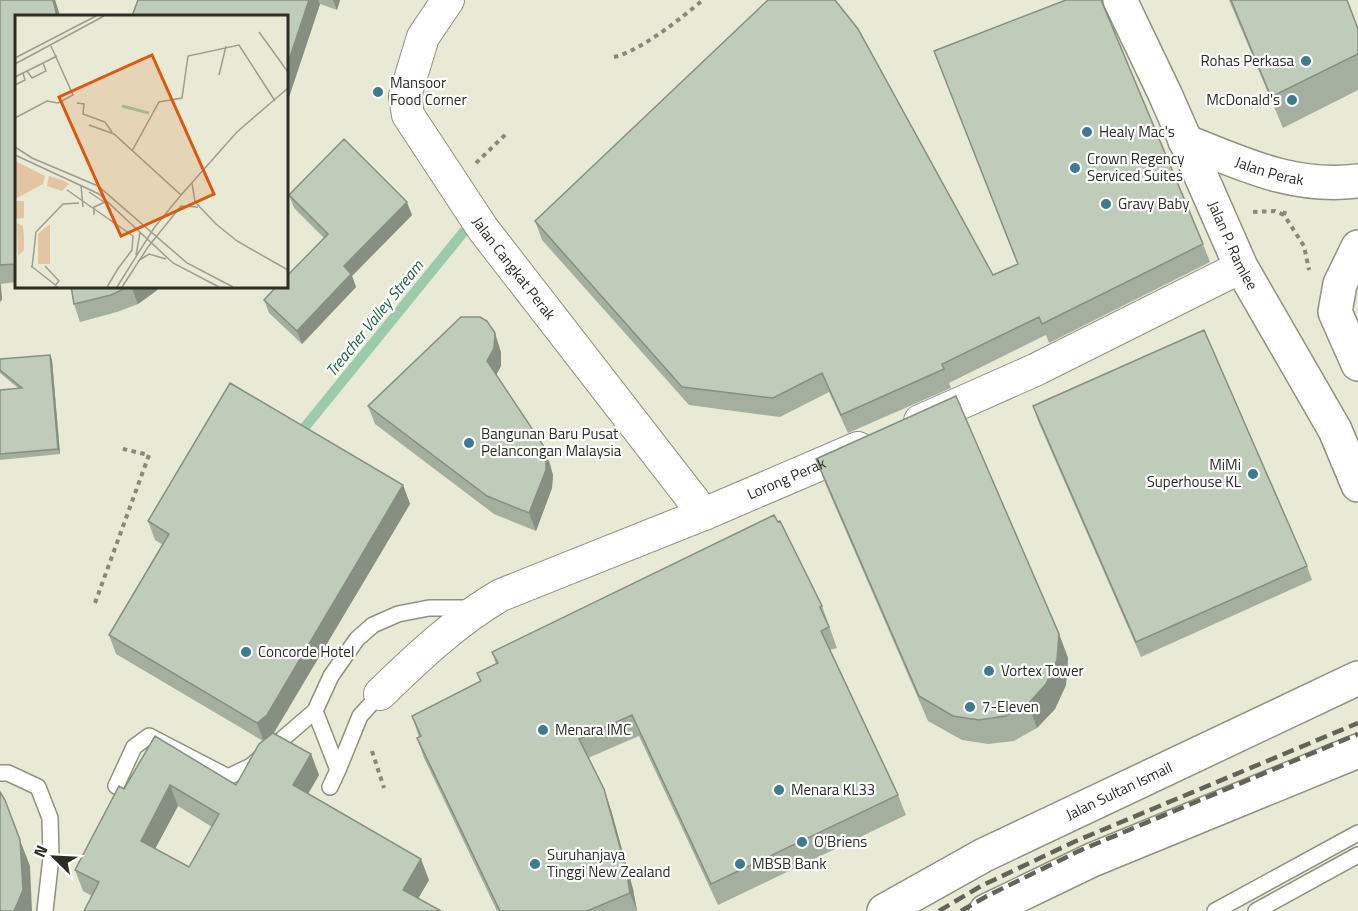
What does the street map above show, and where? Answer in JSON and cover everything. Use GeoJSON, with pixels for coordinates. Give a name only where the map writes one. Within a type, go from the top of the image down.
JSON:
{"type":"FeatureCollection","features":[{"type":"Feature","properties":{"kind":"main road","name":"Jalan P. Ramlee"},"geometry":{"type":"LineString","coordinates":[[1120,0],[1241,267],[1335,430],[1358,485]]}},
{"type":"Feature","properties":{"kind":"main road","name":"Jalan Perak"},"geometry":{"type":"LineString","coordinates":[[1185,141],[1260,171],[1292,180],[1327,183],[1358,181]]}},
{"type":"Feature","properties":{"kind":"main road"},"geometry":{"type":"LineString","coordinates":[[1358,247],[1340,284],[1335,312],[1358,364]]}},
{"type":"Feature","properties":{"kind":"main road","name":"Jalan Sultan Ismail"},"geometry":{"type":"LineString","coordinates":[[884,911],[984,855],[1358,678]]}},
{"type":"Feature","properties":{"kind":"main road"},"geometry":{"type":"LineString","coordinates":[[986,911],[1021,902],[1101,856],[1358,751]]}},
{"type":"Feature","properties":{"kind":"street","name":"Jalan Cangkat Perak"},"geometry":{"type":"LineString","coordinates":[[448,0],[423,38],[405,96],[408,114],[483,229],[704,514]]}},
{"type":"Feature","properties":{"kind":"street","name":"Lorong Perak"},"geometry":{"type":"LineString","coordinates":[[380,694],[428,649],[478,608],[501,595],[704,514],[1035,370],[1241,267]]}},
{"type":"Feature","properties":{"kind":"lane"},"geometry":{"type":"LineString","coordinates":[[116,786],[134,747],[149,736],[228,777],[251,766],[315,711],[331,676],[357,639],[374,625],[398,614],[429,608],[478,608]]}},
{"type":"Feature","properties":{"kind":"lane"},"geometry":{"type":"LineString","coordinates":[[330,787],[360,716],[380,694]]}},
{"type":"Feature","properties":{"kind":"lane"},"geometry":{"type":"LineString","coordinates":[[315,711],[338,770]]}},
{"type":"Feature","properties":{"kind":"lane"},"geometry":{"type":"LineString","coordinates":[[0,773],[8,773],[38,787],[50,818],[51,857],[45,911]]}},
{"type":"Feature","properties":{"kind":"lane"},"geometry":{"type":"LineString","coordinates":[[1215,911],[1358,833]]}},
{"type":"Feature","properties":{"kind":"lane"},"geometry":{"type":"LineString","coordinates":[[1256,911],[1358,855]]}},
{"type":"Feature","properties":{"kind":"path"},"geometry":{"type":"LineString","coordinates":[[614,57],[627,54],[703,0]]}},
{"type":"Feature","properties":{"kind":"path"},"geometry":{"type":"LineString","coordinates":[[454,184],[508,132]]}},
{"type":"Feature","properties":{"kind":"path"},"geometry":{"type":"LineString","coordinates":[[1284,215],[1286,206]]}},
{"type":"Feature","properties":{"kind":"path"},"geometry":{"type":"LineString","coordinates":[[1251,212],[1275,211],[1284,215],[1304,246],[1310,273]]}},
{"type":"Feature","properties":{"kind":"path"},"geometry":{"type":"LineString","coordinates":[[95,603],[150,455],[120,448]]}},
{"type":"Feature","properties":{"kind":"building"},"geometry":{"type":"Polygon","coordinates":[[[0,0],[53,0],[57,15],[15,15],[15,264],[0,265],[0,0]]]}},
{"type":"Feature","properties":{"kind":"building"},"geometry":{"type":"Polygon","coordinates":[[[138,0],[309,0],[288,63],[288,15],[132,15],[138,0]]]}},
{"type":"Feature","properties":{"kind":"building"},"geometry":{"type":"Polygon","coordinates":[[[768,0],[835,0],[858,29],[993,275],[1018,264],[934,51],[1066,0],[1101,0],[1203,244],[1042,324],[1039,317],[942,364],[944,369],[841,415],[822,373],[773,398],[682,387],[535,221],[768,0]]]}},
{"type":"Feature","properties":{"kind":"building","name":"Rohas Perkasa"},"geometry":{"type":"Polygon","coordinates":[[[1231,0],[1347,0],[1358,29],[1358,54],[1271,97],[1231,0]]]}},
{"type":"Feature","properties":{"kind":"building"},"geometry":{"type":"Polygon","coordinates":[[[344,139],[407,202],[344,266],[351,274],[297,331],[264,300],[275,288],[288,288],[288,275],[328,234],[289,195],[344,139]]]}},
{"type":"Feature","properties":{"kind":"building"},"geometry":{"type":"Polygon","coordinates":[[[71,288],[126,288],[111,295],[74,304],[71,288]]]}},
{"type":"Feature","properties":{"kind":"building","name":"Bangunan Baru Pusat Pelancongan Malaysia"},"geometry":{"type":"Polygon","coordinates":[[[461,317],[480,317],[487,321],[495,333],[494,348],[487,361],[543,445],[546,470],[529,513],[487,496],[368,406],[461,317]]]}},
{"type":"Feature","properties":{"kind":"building"},"geometry":{"type":"Polygon","coordinates":[[[1204,330],[1307,566],[1136,642],[1033,406],[1204,330]]]}},
{"type":"Feature","properties":{"kind":"building"},"geometry":{"type":"Polygon","coordinates":[[[50,355],[58,449],[0,454],[0,390],[22,388],[0,370],[0,359],[50,355]]]}},
{"type":"Feature","properties":{"kind":"building"},"geometry":{"type":"Polygon","coordinates":[[[230,383],[403,485],[267,715],[257,723],[109,635],[169,534],[148,521],[230,383]]]}},
{"type":"Feature","properties":{"kind":"building"},"geometry":{"type":"Polygon","coordinates":[[[956,396],[1059,634],[1057,660],[1046,684],[1028,704],[1005,716],[979,720],[953,716],[919,696],[816,459],[956,396]]]}},
{"type":"Feature","properties":{"kind":"building","name":"Menara IMC"},"geometry":{"type":"Polygon","coordinates":[[[774,515],[778,522],[780,521],[822,606],[820,607],[829,627],[821,631],[898,795],[711,884],[632,715],[579,739],[604,789],[626,869],[630,893],[587,911],[500,911],[417,738],[421,736],[412,716],[481,681],[477,673],[498,663],[492,652],[774,515]]]}},
{"type":"Feature","properties":{"kind":"building"},"geometry":{"type":"Polygon","coordinates":[[[273,733],[311,754],[293,785],[421,859],[403,890],[441,911],[84,911],[99,882],[75,870],[119,786],[124,789],[155,736],[236,785],[259,744],[273,733]],[[170,785],[141,841],[189,867],[219,814],[170,785]]]}},
{"type":"Feature","properties":{"kind":"building"},"geometry":{"type":"Polygon","coordinates":[[[0,792],[20,840],[23,890],[14,911],[0,911],[0,792]]]}},
{"type":"Feature","properties":{"kind":"waterway","name":"Treacher Valley Stream"},"geometry":{"type":"LineString","coordinates":[[305,427],[466,229]]}},
{"type":"Feature","properties":{"kind":"railway"},"geometry":{"type":"LineString","coordinates":[[939,911],[981,886],[1076,841],[1358,723]]}},
{"type":"Feature","properties":{"kind":"railway"},"geometry":{"type":"LineString","coordinates":[[961,911],[1081,850],[1358,734]]}},
{"type":"Feature","properties":{"kind":"place","name":"Rohas Perkasa"},"geometry":{"type":"Point","coordinates":[1306,61]}},
{"type":"Feature","properties":{"kind":"place","name":"Mansoor Food Corner"},"geometry":{"type":"Point","coordinates":[378,92]}},
{"type":"Feature","properties":{"kind":"place","name":"McDonald's"},"geometry":{"type":"Point","coordinates":[1292,100]}},
{"type":"Feature","properties":{"kind":"place","name":"Healy Mac's"},"geometry":{"type":"Point","coordinates":[1087,132]}},
{"type":"Feature","properties":{"kind":"place","name":"Crown Regency Serviced Suites"},"geometry":{"type":"Point","coordinates":[1075,168]}},
{"type":"Feature","properties":{"kind":"place","name":"Gravy Baby"},"geometry":{"type":"Point","coordinates":[1106,204]}},
{"type":"Feature","properties":{"kind":"place","name":"Bangunan Baru Pusat Pelancongan Malaysia"},"geometry":{"type":"Point","coordinates":[469,443]}},
{"type":"Feature","properties":{"kind":"place","name":"MiMi Superhouse KL"},"geometry":{"type":"Point","coordinates":[1253,474]}},
{"type":"Feature","properties":{"kind":"place","name":"Concorde Hotel"},"geometry":{"type":"Point","coordinates":[246,652]}},
{"type":"Feature","properties":{"kind":"place","name":"Vortex Tower"},"geometry":{"type":"Point","coordinates":[989,671]}},
{"type":"Feature","properties":{"kind":"place","name":"7-Eleven"},"geometry":{"type":"Point","coordinates":[970,707]}},
{"type":"Feature","properties":{"kind":"place","name":"Menara IMC"},"geometry":{"type":"Point","coordinates":[543,730]}},
{"type":"Feature","properties":{"kind":"place","name":"Menara KL33"},"geometry":{"type":"Point","coordinates":[779,790]}},
{"type":"Feature","properties":{"kind":"place","name":"O'Briens"},"geometry":{"type":"Point","coordinates":[802,842]}},
{"type":"Feature","properties":{"kind":"place","name":"Suruhanjaya Tinggi New Zealand"},"geometry":{"type":"Point","coordinates":[535,864]}},
{"type":"Feature","properties":{"kind":"place","name":"MBSB Bank"},"geometry":{"type":"Point","coordinates":[740,864]}}]}
